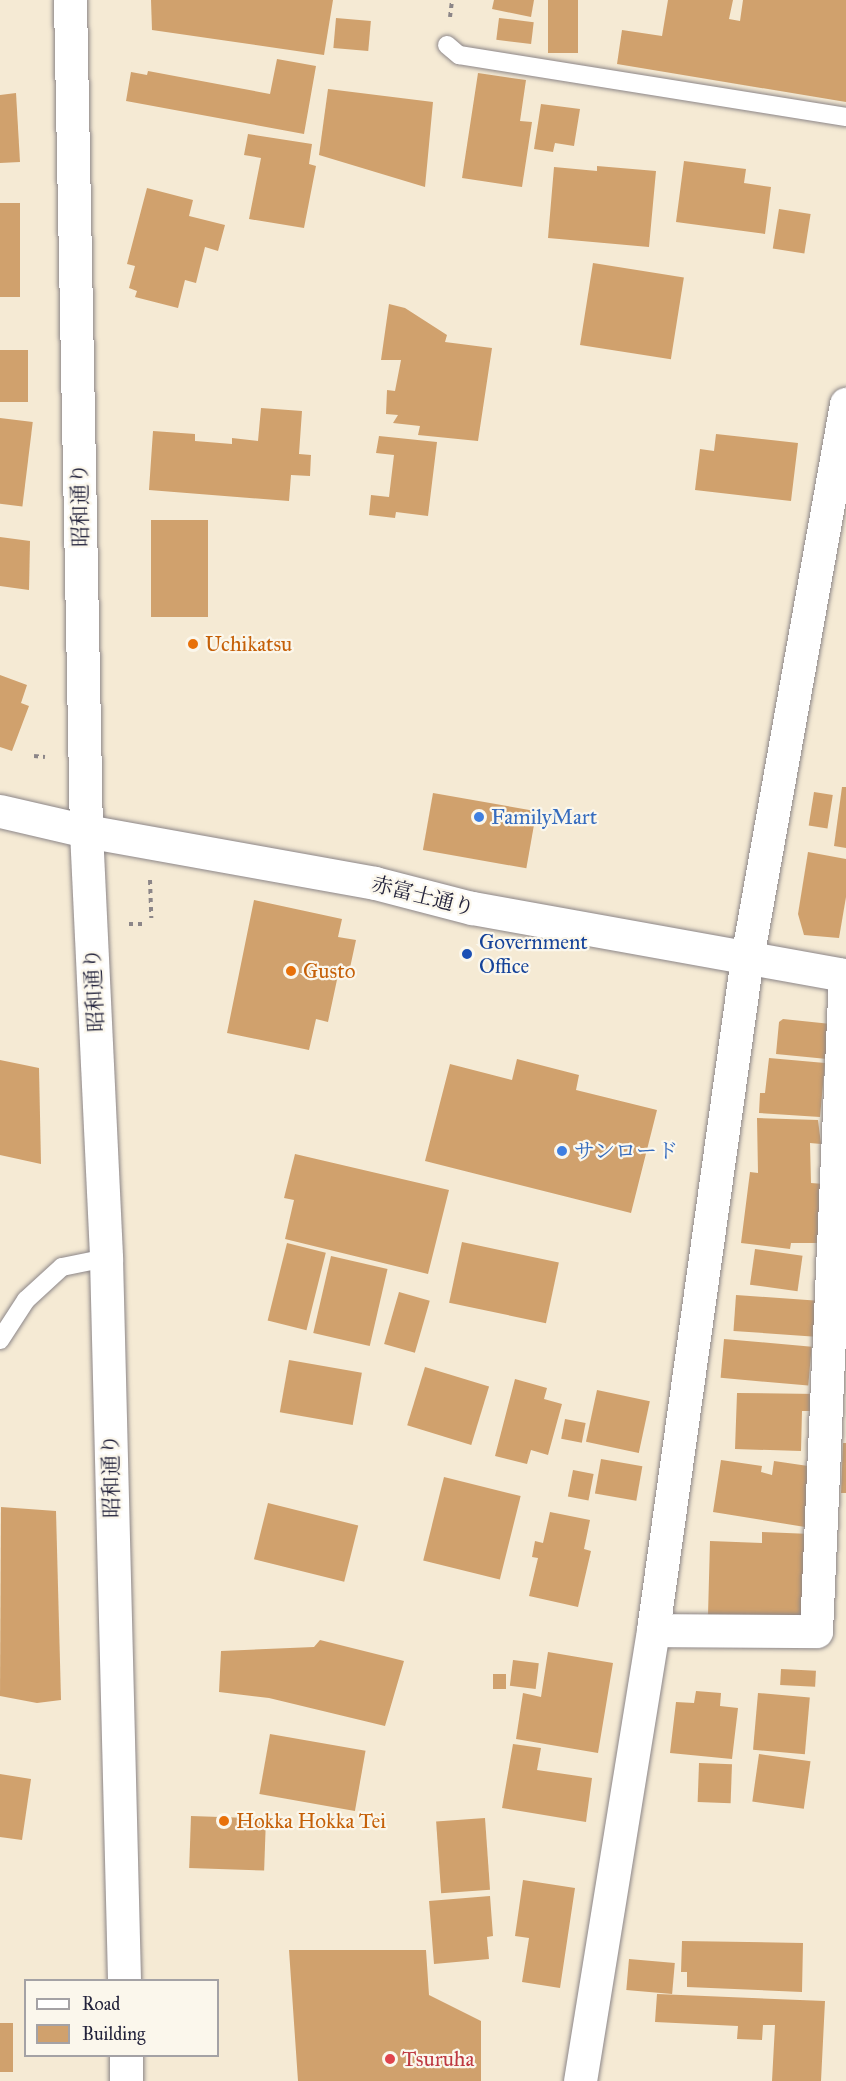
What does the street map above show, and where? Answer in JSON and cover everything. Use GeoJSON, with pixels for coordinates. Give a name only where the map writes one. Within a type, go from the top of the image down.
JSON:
{"type":"FeatureCollection","features":[{"type":"Feature","properties":{"kind":"street","name":"昭和通り"},"geometry":{"type":"LineString","coordinates":[[70,0],[86,831],[106,1258],[124,1979]]}},
{"type":"Feature","properties":{"kind":"street"},"geometry":{"type":"LineString","coordinates":[[580,2081],[653,1630],[747,958],[846,404]]}},
{"type":"Feature","properties":{"kind":"street","name":"赤富士通り"},"geometry":{"type":"LineString","coordinates":[[0,812],[86,831],[375,883],[472,908],[846,975]]}},
{"type":"Feature","properties":{"kind":"street"},"geometry":{"type":"LineString","coordinates":[[653,1630],[816,1631],[846,975]]}},
{"type":"Feature","properties":{"kind":"street"},"geometry":{"type":"LineString","coordinates":[[126,2057],[126,2081]]}},
{"type":"Feature","properties":{"kind":"lane"},"geometry":{"type":"LineString","coordinates":[[447,45],[459,55],[846,117]]}},
{"type":"Feature","properties":{"kind":"lane"},"geometry":{"type":"LineString","coordinates":[[0,1340],[26,1300],[62,1267],[106,1258]]}},
{"type":"Feature","properties":{"kind":"building"},"geometry":{"type":"Polygon","coordinates":[[[151,0],[333,0],[324,55],[152,30],[151,0]]]}},
{"type":"Feature","properties":{"kind":"building"},"geometry":{"type":"Polygon","coordinates":[[[494,0],[534,0],[531,17],[492,9],[494,0]]]}},
{"type":"Feature","properties":{"kind":"building"},"geometry":{"type":"Polygon","coordinates":[[[548,0],[578,0],[578,53],[548,53],[548,0]]]}},
{"type":"Feature","properties":{"kind":"building"},"geometry":{"type":"Polygon","coordinates":[[[668,0],[733,0],[729,19],[740,21],[743,0],[846,0],[846,102],[617,64],[622,30],[662,36],[668,0]]]}},
{"type":"Feature","properties":{"kind":"building"},"geometry":{"type":"Polygon","coordinates":[[[336,18],[371,21],[368,51],[333,48],[336,18]]]}},
{"type":"Feature","properties":{"kind":"building"},"geometry":{"type":"Polygon","coordinates":[[[499,18],[534,22],[531,44],[496,40],[499,18]]]}},
{"type":"Feature","properties":{"kind":"building"},"geometry":{"type":"Polygon","coordinates":[[[277,59],[316,66],[304,134],[126,101],[131,72],[147,75],[148,71],[270,94],[277,59]]]}},
{"type":"Feature","properties":{"kind":"building"},"geometry":{"type":"Polygon","coordinates":[[[478,73],[526,80],[520,121],[532,122],[522,187],[462,178],[478,73]]]}},
{"type":"Feature","properties":{"kind":"building"},"geometry":{"type":"Polygon","coordinates":[[[328,89],[433,102],[425,187],[319,155],[328,89]]]}},
{"type":"Feature","properties":{"kind":"building"},"geometry":{"type":"Polygon","coordinates":[[[16,93],[20,162],[0,163],[0,95],[16,93]]]}},
{"type":"Feature","properties":{"kind":"building"},"geometry":{"type":"Polygon","coordinates":[[[541,104],[580,109],[574,146],[555,143],[553,152],[534,149],[541,104]]]}},
{"type":"Feature","properties":{"kind":"building"},"geometry":{"type":"Polygon","coordinates":[[[248,134],[312,144],[309,164],[316,166],[304,228],[249,219],[261,158],[244,155],[248,134]]]}},
{"type":"Feature","properties":{"kind":"building"},"geometry":{"type":"Polygon","coordinates":[[[684,161],[746,169],[744,183],[771,187],[765,234],[676,222],[684,161]]]}},
{"type":"Feature","properties":{"kind":"building"},"geometry":{"type":"Polygon","coordinates":[[[597,166],[656,171],[649,247],[548,238],[554,167],[597,171],[597,166]]]}},
{"type":"Feature","properties":{"kind":"building"},"geometry":{"type":"Polygon","coordinates":[[[147,188],[193,200],[189,216],[225,225],[218,251],[205,247],[196,283],[185,280],[178,308],[135,297],[137,291],[129,288],[135,266],[127,264],[147,188]]]}},
{"type":"Feature","properties":{"kind":"building"},"geometry":{"type":"Polygon","coordinates":[[[0,203],[20,203],[20,297],[0,297],[0,203]]]}},
{"type":"Feature","properties":{"kind":"building"},"geometry":{"type":"Polygon","coordinates":[[[779,209],[811,214],[804,254],[773,249],[779,209]]]}},
{"type":"Feature","properties":{"kind":"building"},"geometry":{"type":"Polygon","coordinates":[[[593,263],[684,277],[671,359],[580,345],[593,263]]]}},
{"type":"Feature","properties":{"kind":"building"},"geometry":{"type":"Polygon","coordinates":[[[389,304],[405,308],[447,335],[445,342],[492,348],[478,441],[418,435],[420,426],[393,423],[398,415],[386,414],[387,390],[395,391],[401,360],[381,360],[389,304]]]}},
{"type":"Feature","properties":{"kind":"building"},"geometry":{"type":"Polygon","coordinates":[[[0,350],[28,350],[28,402],[0,402],[0,350]]]}},
{"type":"Feature","properties":{"kind":"building"},"geometry":{"type":"Polygon","coordinates":[[[261,408],[302,411],[299,454],[311,455],[310,476],[291,475],[289,501],[149,490],[153,431],[195,434],[195,441],[232,444],[232,438],[258,441],[261,408]]]}},
{"type":"Feature","properties":{"kind":"building"},"geometry":{"type":"Polygon","coordinates":[[[0,418],[33,422],[22,506],[0,504],[0,418]]]}},
{"type":"Feature","properties":{"kind":"building"},"geometry":{"type":"Polygon","coordinates":[[[716,434],[798,443],[791,501],[695,490],[700,449],[714,451],[716,434]]]}},
{"type":"Feature","properties":{"kind":"building"},"geometry":{"type":"Polygon","coordinates":[[[379,436],[437,442],[428,516],[396,512],[395,518],[369,515],[371,495],[389,497],[394,455],[376,453],[379,436]]]}},
{"type":"Feature","properties":{"kind":"building"},"geometry":{"type":"Polygon","coordinates":[[[151,520],[208,520],[208,617],[151,617],[151,520]]]}},
{"type":"Feature","properties":{"kind":"building"},"geometry":{"type":"Polygon","coordinates":[[[0,537],[30,541],[29,590],[0,586],[0,537]]]}},
{"type":"Feature","properties":{"kind":"building"},"geometry":{"type":"Polygon","coordinates":[[[0,675],[27,685],[21,703],[29,706],[12,751],[0,747],[0,675]]]}},
{"type":"Feature","properties":{"kind":"building"},"geometry":{"type":"Polygon","coordinates":[[[842,787],[846,787],[846,848],[834,846],[842,787]]]}},
{"type":"Feature","properties":{"kind":"building"},"geometry":{"type":"Polygon","coordinates":[[[814,792],[833,795],[827,829],[809,826],[814,792]]]}},
{"type":"Feature","properties":{"kind":"building"},"geometry":{"type":"Polygon","coordinates":[[[433,793],[536,811],[526,868],[423,850],[433,793]]]}},
{"type":"Feature","properties":{"kind":"building"},"geometry":{"type":"Polygon","coordinates":[[[808,852],[846,859],[846,897],[839,938],[804,935],[798,914],[808,852]]]}},
{"type":"Feature","properties":{"kind":"building"},"geometry":{"type":"Polygon","coordinates":[[[254,900],[342,919],[338,937],[356,940],[348,977],[338,975],[328,1022],[316,1019],[309,1050],[227,1033],[254,900]]]}},
{"type":"Feature","properties":{"kind":"building"},"geometry":{"type":"Polygon","coordinates":[[[783,1019],[831,1024],[827,1059],[776,1054],[779,1022],[783,1019]]]}},
{"type":"Feature","properties":{"kind":"building"},"geometry":{"type":"Polygon","coordinates":[[[769,1058],[825,1063],[820,1117],[759,1113],[760,1093],[765,1093],[769,1058]]]}},
{"type":"Feature","properties":{"kind":"building"},"geometry":{"type":"Polygon","coordinates":[[[517,1059],[579,1075],[576,1090],[657,1110],[631,1213],[425,1161],[450,1064],[512,1080],[517,1059]]]}},
{"type":"Feature","properties":{"kind":"building"},"geometry":{"type":"Polygon","coordinates":[[[0,1060],[39,1068],[41,1164],[0,1155],[0,1060]]]}},
{"type":"Feature","properties":{"kind":"building"},"geometry":{"type":"Polygon","coordinates":[[[757,1118],[818,1120],[821,1144],[810,1143],[811,1183],[824,1184],[820,1243],[791,1243],[790,1249],[741,1243],[750,1172],[758,1173],[757,1118]]]}},
{"type":"Feature","properties":{"kind":"building"},"geometry":{"type":"Polygon","coordinates":[[[295,1154],[449,1190],[428,1274],[285,1239],[294,1200],[284,1198],[295,1154]]]}},
{"type":"Feature","properties":{"kind":"building"},"geometry":{"type":"Polygon","coordinates":[[[462,1242],[559,1263],[546,1323],[449,1303],[462,1242]]]}},
{"type":"Feature","properties":{"kind":"building"},"geometry":{"type":"Polygon","coordinates":[[[287,1243],[326,1253],[306,1330],[268,1321],[287,1243]]]}},
{"type":"Feature","properties":{"kind":"building"},"geometry":{"type":"Polygon","coordinates":[[[755,1249],[803,1256],[798,1291],[750,1285],[755,1249]]]}},
{"type":"Feature","properties":{"kind":"building"},"geometry":{"type":"Polygon","coordinates":[[[331,1256],[388,1269],[370,1346],[313,1333],[331,1256]]]}},
{"type":"Feature","properties":{"kind":"building"},"geometry":{"type":"Polygon","coordinates":[[[399,1292],[430,1301],[415,1353],[384,1344],[399,1292]]]}},
{"type":"Feature","properties":{"kind":"building"},"geometry":{"type":"Polygon","coordinates":[[[736,1295],[818,1301],[815,1337],[733,1331],[736,1295]]]}},
{"type":"Feature","properties":{"kind":"building"},"geometry":{"type":"Polygon","coordinates":[[[724,1339],[812,1347],[808,1386],[721,1378],[724,1339]]]}},
{"type":"Feature","properties":{"kind":"building"},"geometry":{"type":"Polygon","coordinates":[[[289,1360],[362,1373],[353,1425],[280,1412],[289,1360]]]}},
{"type":"Feature","properties":{"kind":"building"},"geometry":{"type":"Polygon","coordinates":[[[425,1367],[489,1387],[471,1445],[407,1425],[425,1367]]]}},
{"type":"Feature","properties":{"kind":"building"},"geometry":{"type":"Polygon","coordinates":[[[515,1379],[547,1388],[544,1399],[562,1404],[548,1455],[531,1450],[527,1464],[495,1456],[515,1379]]]}},
{"type":"Feature","properties":{"kind":"building"},"geometry":{"type":"Polygon","coordinates":[[[597,1390],[650,1401],[639,1453],[586,1442],[597,1390]]]}},
{"type":"Feature","properties":{"kind":"building"},"geometry":{"type":"Polygon","coordinates":[[[737,1393],[817,1394],[817,1411],[802,1411],[801,1451],[735,1449],[737,1393]]]}},
{"type":"Feature","properties":{"kind":"building"},"geometry":{"type":"Polygon","coordinates":[[[565,1419],[586,1423],[582,1443],[561,1439],[565,1419]]]}},
{"type":"Feature","properties":{"kind":"building"},"geometry":{"type":"Polygon","coordinates":[[[843,1443],[846,1443],[846,1493],[841,1493],[843,1443]]]}},
{"type":"Feature","properties":{"kind":"building"},"geometry":{"type":"Polygon","coordinates":[[[601,1459],[642,1466],[636,1501],[595,1493],[601,1459]]]}},
{"type":"Feature","properties":{"kind":"building"},"geometry":{"type":"Polygon","coordinates":[[[721,1460],[762,1466],[761,1472],[772,1475],[774,1461],[815,1467],[805,1527],[713,1512],[721,1460]]]}},
{"type":"Feature","properties":{"kind":"building"},"geometry":{"type":"Polygon","coordinates":[[[573,1470],[594,1474],[588,1501],[568,1497],[573,1470]]]}},
{"type":"Feature","properties":{"kind":"building"},"geometry":{"type":"Polygon","coordinates":[[[444,1477],[521,1496],[500,1580],[423,1560],[444,1477]]]}},
{"type":"Feature","properties":{"kind":"building"},"geometry":{"type":"Polygon","coordinates":[[[268,1503],[358,1525],[344,1582],[254,1559],[268,1503]]]}},
{"type":"Feature","properties":{"kind":"building"},"geometry":{"type":"Polygon","coordinates":[[[1,1507],[56,1511],[61,1700],[37,1703],[0,1696],[1,1507]]]}},
{"type":"Feature","properties":{"kind":"building"},"geometry":{"type":"Polygon","coordinates":[[[550,1512],[590,1520],[584,1549],[591,1551],[578,1607],[529,1596],[538,1558],[532,1557],[535,1541],[543,1543],[550,1512]]]}},
{"type":"Feature","properties":{"kind":"building"},"geometry":{"type":"Polygon","coordinates":[[[762,1532],[811,1534],[808,1618],[708,1615],[710,1541],[762,1543],[762,1532]]]}},
{"type":"Feature","properties":{"kind":"building"},"geometry":{"type":"Polygon","coordinates":[[[320,1640],[404,1661],[385,1726],[269,1698],[219,1692],[221,1651],[314,1647],[320,1640]]]}},
{"type":"Feature","properties":{"kind":"building"},"geometry":{"type":"Polygon","coordinates":[[[548,1652],[613,1663],[598,1753],[516,1739],[523,1693],[541,1697],[548,1652]]]}},
{"type":"Feature","properties":{"kind":"building"},"geometry":{"type":"Polygon","coordinates":[[[513,1660],[539,1663],[536,1689],[510,1686],[513,1660]]]}},
{"type":"Feature","properties":{"kind":"building"},"geometry":{"type":"Polygon","coordinates":[[[781,1669],[816,1671],[815,1687],[780,1685],[781,1669]]]}},
{"type":"Feature","properties":{"kind":"building"},"geometry":{"type":"Polygon","coordinates":[[[493,1674],[506,1674],[506,1689],[493,1689],[493,1674]]]}},
{"type":"Feature","properties":{"kind":"building"},"geometry":{"type":"Polygon","coordinates":[[[696,1691],[721,1693],[720,1706],[738,1708],[732,1759],[670,1753],[676,1702],[694,1703],[696,1691]]]}},
{"type":"Feature","properties":{"kind":"building"},"geometry":{"type":"Polygon","coordinates":[[[758,1693],[810,1698],[805,1754],[753,1750],[758,1693]]]}},
{"type":"Feature","properties":{"kind":"building"},"geometry":{"type":"Polygon","coordinates":[[[270,1734],[366,1751],[355,1811],[259,1794],[270,1734]]]}},
{"type":"Feature","properties":{"kind":"building"},"geometry":{"type":"Polygon","coordinates":[[[513,1744],[541,1748],[537,1770],[592,1778],[586,1822],[502,1808],[513,1744]]]}},
{"type":"Feature","properties":{"kind":"building"},"geometry":{"type":"Polygon","coordinates":[[[759,1754],[810,1761],[804,1809],[752,1802],[759,1754]]]}},
{"type":"Feature","properties":{"kind":"building"},"geometry":{"type":"Polygon","coordinates":[[[699,1763],[732,1764],[731,1803],[698,1802],[699,1763]]]}},
{"type":"Feature","properties":{"kind":"building"},"geometry":{"type":"Polygon","coordinates":[[[0,1774],[31,1779],[22,1840],[0,1837],[0,1774]]]}},
{"type":"Feature","properties":{"kind":"building"},"geometry":{"type":"Polygon","coordinates":[[[191,1816],[266,1819],[264,1871],[189,1868],[191,1816]]]}},
{"type":"Feature","properties":{"kind":"building"},"geometry":{"type":"Polygon","coordinates":[[[485,1818],[490,1890],[441,1893],[436,1821],[485,1818]]]}},
{"type":"Feature","properties":{"kind":"building"},"geometry":{"type":"Polygon","coordinates":[[[523,1880],[575,1888],[560,1988],[522,1982],[529,1938],[515,1936],[523,1880]]]}},
{"type":"Feature","properties":{"kind":"building"},"geometry":{"type":"Polygon","coordinates":[[[490,1896],[493,1936],[487,1937],[489,1959],[434,1964],[429,1901],[490,1896]]]}},
{"type":"Feature","properties":{"kind":"building"},"geometry":{"type":"Polygon","coordinates":[[[682,1941],[803,1943],[802,1992],[687,1987],[687,1972],[681,1972],[682,1941]]]}},
{"type":"Feature","properties":{"kind":"building"},"geometry":{"type":"Polygon","coordinates":[[[289,1950],[426,1950],[429,1995],[481,2021],[481,2081],[298,2081],[289,1950]]]}},
{"type":"Feature","properties":{"kind":"building"},"geometry":{"type":"Polygon","coordinates":[[[629,1959],[675,1963],[672,1994],[626,1990],[629,1959]]]}},
{"type":"Feature","properties":{"kind":"building"},"geometry":{"type":"Polygon","coordinates":[[[657,1994],[825,2001],[821,2081],[772,2081],[775,2025],[763,2025],[762,2040],[737,2039],[738,2026],[655,2022],[657,1994]]]}},
{"type":"Feature","properties":{"kind":"building"},"geometry":{"type":"Polygon","coordinates":[[[0,2023],[13,2023],[13,2072],[0,2072],[0,2023]]]}},
{"type":"Feature","properties":{"kind":"place","name":"Uchikatsu"},"geometry":{"type":"Point","coordinates":[193,644]}},
{"type":"Feature","properties":{"kind":"place","name":"FamilyMart"},"geometry":{"type":"Point","coordinates":[479,817]}},
{"type":"Feature","properties":{"kind":"place","name":"Government Office"},"geometry":{"type":"Point","coordinates":[467,954]}},
{"type":"Feature","properties":{"kind":"place","name":"Gusto"},"geometry":{"type":"Point","coordinates":[291,971]}},
{"type":"Feature","properties":{"kind":"place","name":"サンロード"},"geometry":{"type":"Point","coordinates":[562,1151]}},
{"type":"Feature","properties":{"kind":"place","name":"Hokka Hokka Tei"},"geometry":{"type":"Point","coordinates":[224,1821]}},
{"type":"Feature","properties":{"kind":"place","name":"Tsuruha"},"geometry":{"type":"Point","coordinates":[390,2059]}}]}
